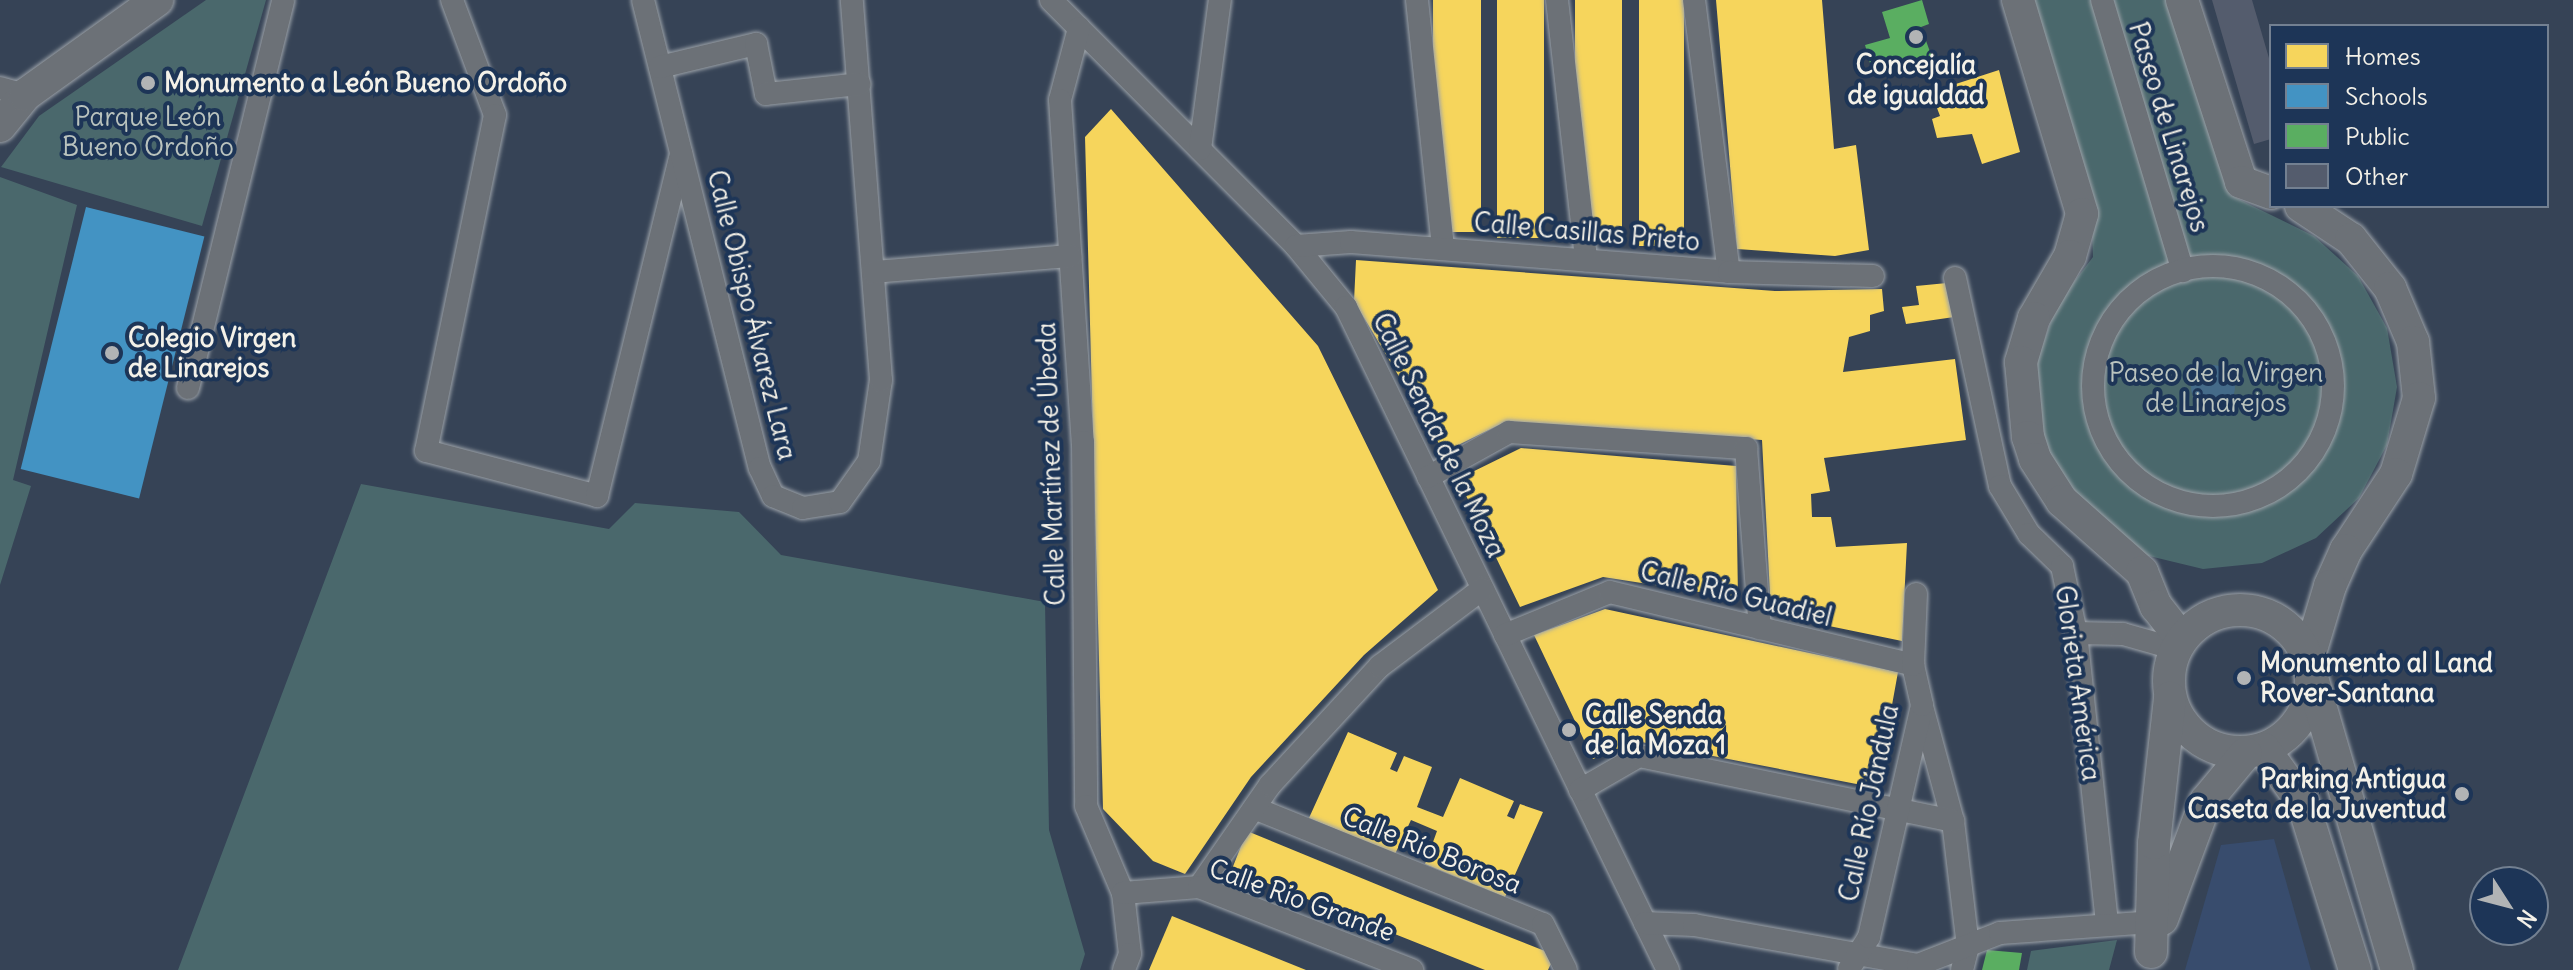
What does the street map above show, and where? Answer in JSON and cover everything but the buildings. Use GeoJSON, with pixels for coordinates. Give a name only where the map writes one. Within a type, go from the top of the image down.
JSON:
{"type":"FeatureCollection","features":[{"type":"Feature","properties":{"kind":"main road"},"geometry":{"type":"LineString","coordinates":[[0,126],[13,92],[157,0]]}},
{"type":"Feature","properties":{"kind":"main road"},"geometry":{"type":"LineString","coordinates":[[2018,0],[2082,214],[2070,256],[2034,318],[2021,362],[2028,437],[2035,459],[2062,501],[2142,572],[2156,606],[2179,644]]}},
{"type":"Feature","properties":{"kind":"main road"},"geometry":{"type":"LineString","coordinates":[[2182,0],[2241,182],[2269,192]]}},
{"type":"Feature","properties":{"kind":"main road"},"geometry":{"type":"LineString","coordinates":[[2149,948],[2206,801],[2255,751],[2300,720],[2310,668],[2346,550],[2406,451],[2419,398],[2418,365],[2403,311],[2377,270],[2351,239],[2304,208]]}},
{"type":"Feature","properties":{"kind":"main road"},"geometry":{"type":"LineString","coordinates":[[2149,948],[2170,698],[2179,644],[2203,619],[2245,610],[2285,625],[2310,668],[2397,970]]}},
{"type":"Feature","properties":{"kind":"main road"},"geometry":{"type":"LineString","coordinates":[[2170,698],[2175,714],[2197,739],[2213,748],[2255,751],[2303,803],[2355,970]]}},
{"type":"Feature","properties":{"kind":"street"},"geometry":{"type":"LineString","coordinates":[[188,388],[283,0]]}},
{"type":"Feature","properties":{"kind":"street"},"geometry":{"type":"LineString","coordinates":[[452,0],[495,115],[426,451],[597,496],[681,152]]}},
{"type":"Feature","properties":{"kind":"street","name":"Calle Obispo Álvarez Lara"},"geometry":{"type":"LineString","coordinates":[[643,0],[760,468],[773,496],[803,508],[840,502],[869,461],[881,380],[852,0]]}},
{"type":"Feature","properties":{"kind":"street","name":"Calle Senda de la Moza"},"geometry":{"type":"LineString","coordinates":[[1051,0],[1296,246],[1346,307],[1668,970]]}},
{"type":"Feature","properties":{"kind":"street"},"geometry":{"type":"LineString","coordinates":[[1200,149],[1220,0]]}},
{"type":"Feature","properties":{"kind":"street"},"geometry":{"type":"LineString","coordinates":[[1417,0],[1443,249]]}},
{"type":"Feature","properties":{"kind":"street"},"geometry":{"type":"LineString","coordinates":[[1557,0],[1586,260]]}},
{"type":"Feature","properties":{"kind":"street"},"geometry":{"type":"LineString","coordinates":[[1694,0],[1729,272]]}},
{"type":"Feature","properties":{"kind":"street","name":"Paseo de Linarejos"},"geometry":{"type":"LineString","coordinates":[[2102,0],[2183,271]]}},
{"type":"Feature","properties":{"kind":"street","name":"Calle Martínez de Úbeda"},"geometry":{"type":"LineString","coordinates":[[1079,28],[1060,100],[1083,442],[1086,806],[1123,893],[1130,954],[1124,970]]}},
{"type":"Feature","properties":{"kind":"street"},"geometry":{"type":"LineString","coordinates":[[660,67],[756,44],[766,94],[859,84]]}},
{"type":"Feature","properties":{"kind":"street","name":"Calle Casillas Prieto"},"geometry":{"type":"LineString","coordinates":[[1296,246],[1351,242],[1729,272],[1873,276]]}},
{"type":"Feature","properties":{"kind":"street"},"geometry":{"type":"LineString","coordinates":[[874,272],[1070,256]]}},
{"type":"Feature","properties":{"kind":"street"},"geometry":{"type":"LineString","coordinates":[[2226,266],[2277,283],[2306,308],[2325,341],[2334,379],[2330,417],[2314,452],[2288,480],[2243,503],[2214,507],[2174,500],[2138,481],[2111,450],[2095,412],[2093,371],[2105,332],[2139,289],[2183,271],[2226,266]]}},
{"type":"Feature","properties":{"kind":"street","name":"Glorieta América"},"geometry":{"type":"LineString","coordinates":[[1955,278],[2000,486],[2029,534],[2062,566],[2076,633],[2107,921]]}},
{"type":"Feature","properties":{"kind":"street"},"geometry":{"type":"LineString","coordinates":[[1428,477],[1509,432],[1746,448],[1760,628]]}},
{"type":"Feature","properties":{"kind":"street"},"geometry":{"type":"LineString","coordinates":[[1199,887],[1254,808],[1380,666],[1482,589]]}},
{"type":"Feature","properties":{"kind":"street","name":"Calle Río Guadiel"},"geometry":{"type":"LineString","coordinates":[[1505,635],[1610,592],[1913,665]]}},
{"type":"Feature","properties":{"kind":"street","name":"Calle Río Jándula"},"geometry":{"type":"LineString","coordinates":[[1852,964],[1869,937],[1922,705],[1913,665],[1916,594]]}},
{"type":"Feature","properties":{"kind":"street"},"geometry":{"type":"LineString","coordinates":[[2076,633],[2123,634],[2179,644]]}},
{"type":"Feature","properties":{"kind":"street"},"geometry":{"type":"LineString","coordinates":[[1922,705],[1953,821],[1968,946],[1962,970]]}},
{"type":"Feature","properties":{"kind":"street"},"geometry":{"type":"LineString","coordinates":[[1580,790],[1639,756],[1953,821]]}},
{"type":"Feature","properties":{"kind":"street","name":"Calle Río Borosa"},"geometry":{"type":"LineString","coordinates":[[1254,808],[1543,924],[1566,970]]}},
{"type":"Feature","properties":{"kind":"street","name":"Calle Río Grande"},"geometry":{"type":"LineString","coordinates":[[1123,893],[1199,887],[1412,970]]}},
{"type":"Feature","properties":{"kind":"street"},"geometry":{"type":"LineString","coordinates":[[1645,923],[1694,925],[1852,964],[1918,965],[2000,933],[2107,921],[2149,948]]}},
{"type":"Feature","properties":{"kind":"shaded area"},"geometry":{"type":"Polygon","coordinates":[[[2213,365],[2229,371],[2235,387],[2229,403],[2213,409],[2197,403],[2191,387],[2197,371],[2213,365]]]}},
{"type":"Feature","properties":{"kind":"shaded area"},"geometry":{"type":"Polygon","coordinates":[[[2274,839],[2311,970],[2185,970],[2221,845],[2274,839]]]}},
{"type":"Feature","properties":{"kind":"green space","name":"Parque León Bueno Ordoño"},"geometry":{"type":"Polygon","coordinates":[[[206,0],[266,0],[202,226],[1,167],[39,116],[206,0]]]}},
{"type":"Feature","properties":{"kind":"green space","name":"Paseo de la Virgen de Linarejos"},"geometry":{"type":"Polygon","coordinates":[[[2030,0],[2172,0],[2230,195],[2314,236],[2358,276],[2387,328],[2397,387],[2387,445],[2359,498],[2316,538],[2262,563],[2203,569],[2145,555],[2058,476],[2038,421],[2037,361],[2057,304],[2093,257],[2091,205],[2030,0]]]}},
{"type":"Feature","properties":{"kind":"green space"},"geometry":{"type":"Polygon","coordinates":[[[0,177],[77,205],[13,480],[31,486],[0,585],[0,177]]]}},
{"type":"Feature","properties":{"kind":"green space"},"geometry":{"type":"Polygon","coordinates":[[[361,484],[609,529],[635,503],[739,512],[781,555],[1045,602],[1049,830],[1085,954],[1080,970],[178,970],[361,484]]]}},
{"type":"Feature","properties":{"kind":"green space"},"geometry":{"type":"Polygon","coordinates":[[[2117,940],[2109,970],[2027,970],[2031,951],[2117,940]]]}},
{"type":"Feature","properties":{"kind":"place","name":"Concejalía de igualdad"},"geometry":{"type":"Point","coordinates":[1916,37]}},
{"type":"Feature","properties":{"kind":"place","name":"Monumento a León Bueno Ordoño"},"geometry":{"type":"Point","coordinates":[148,83]}},
{"type":"Feature","properties":{"kind":"place","name":"Colegio Virgen de Linarejos"},"geometry":{"type":"Point","coordinates":[112,353]}},
{"type":"Feature","properties":{"kind":"place","name":"Monumento al Land Rover-Santana"},"geometry":{"type":"Point","coordinates":[2244,678]}},
{"type":"Feature","properties":{"kind":"place","name":"Calle Senda de la Moza 1"},"geometry":{"type":"Point","coordinates":[1569,730]}},
{"type":"Feature","properties":{"kind":"place","name":"Parking Antigua Caseta de la Juventud"},"geometry":{"type":"Point","coordinates":[2462,794]}}]}
